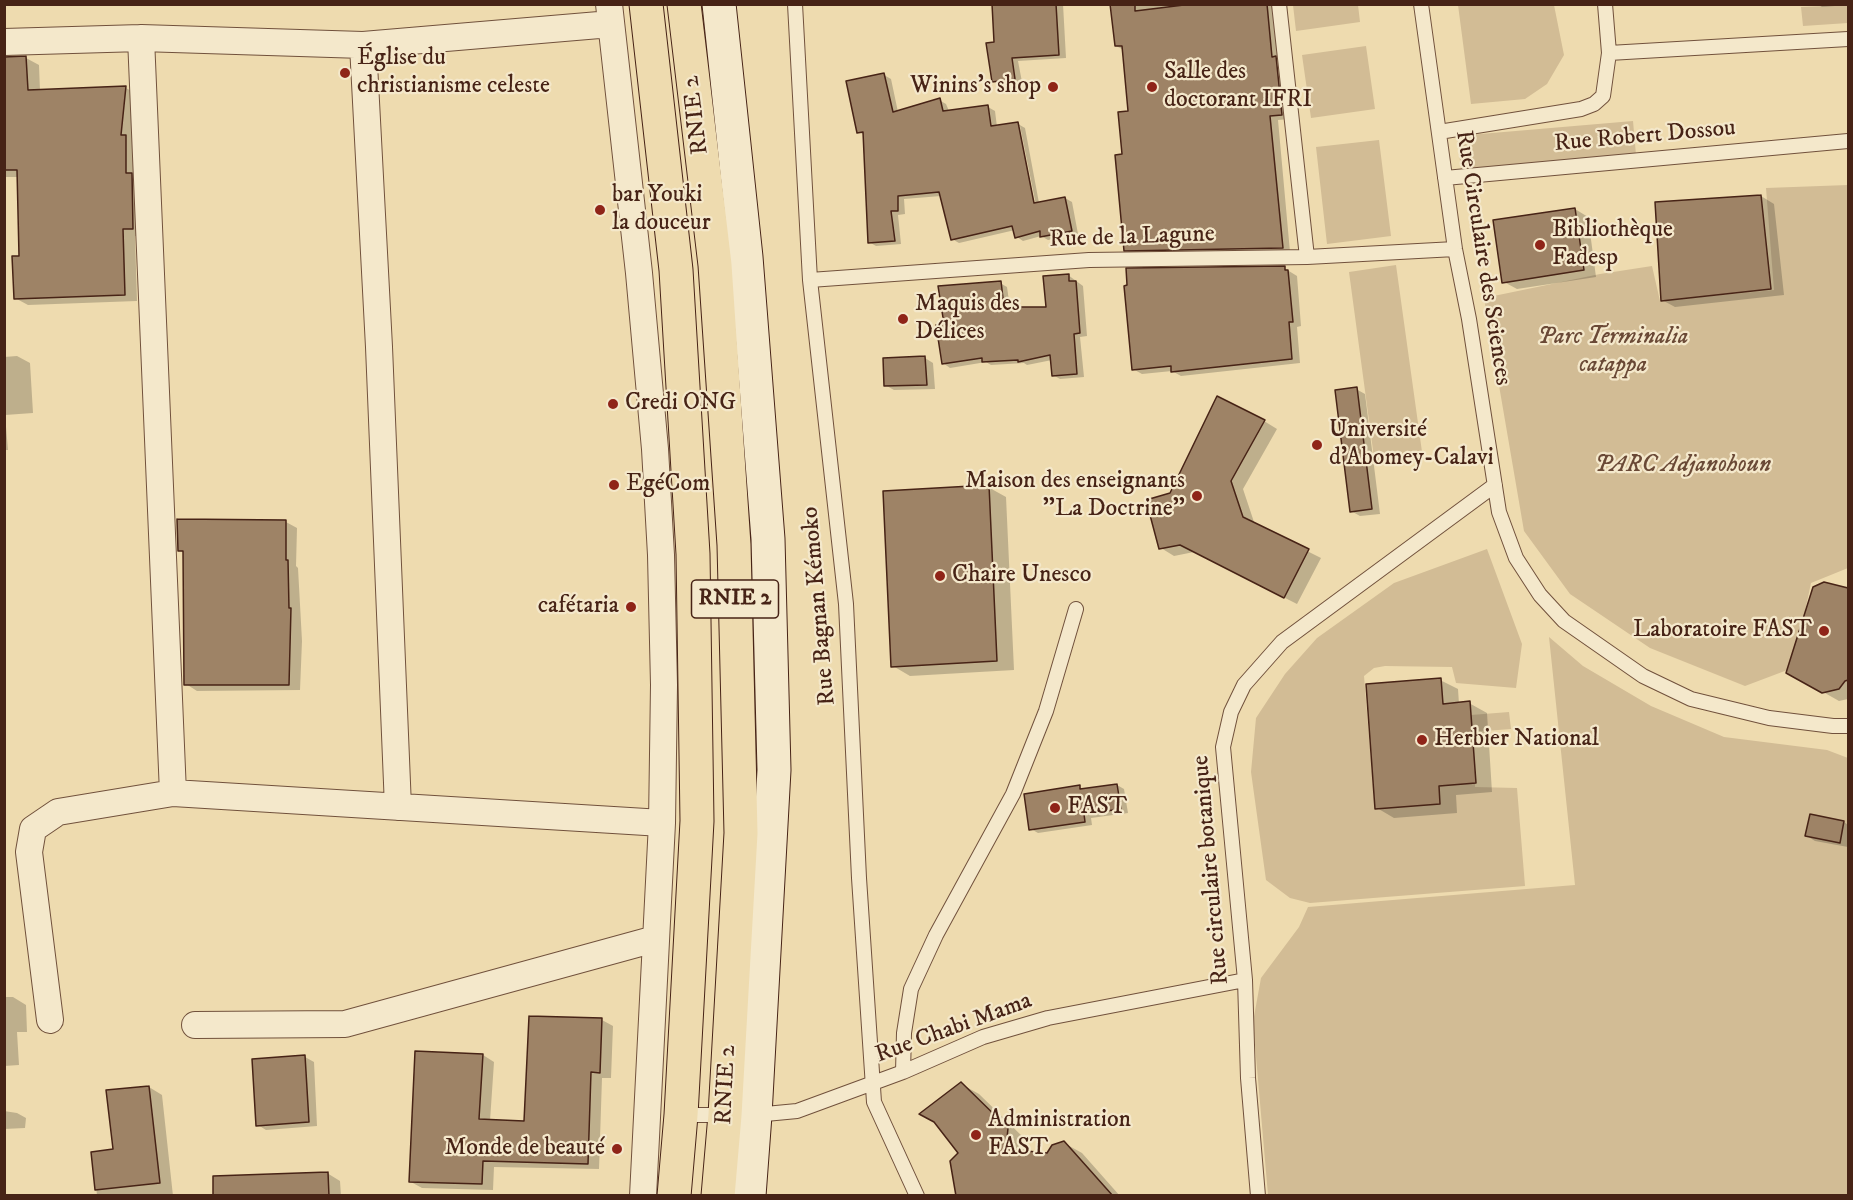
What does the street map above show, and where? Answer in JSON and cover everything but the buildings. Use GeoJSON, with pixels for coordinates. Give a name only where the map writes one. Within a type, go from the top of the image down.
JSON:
{"type":"FeatureCollection","features":[{"type":"Feature","properties":{"kind":"highway","name":"RNIE 2"},"geometry":{"type":"LineString","coordinates":[[646,4],[676,270],[693,554],[698,821],[681,1115],[648,1195]]}},
{"type":"Feature","properties":{"kind":"highway","name":"RNIE 2"},"geometry":{"type":"LineString","coordinates":[[684,4],[715,265],[734,545],[741,833],[740,1115],[718,1196]]}},
{"type":"Feature","properties":{"kind":"street"},"geometry":{"type":"LineString","coordinates":[[719,4],[746,257],[768,538],[774,770],[740,1115],[749,1196]]}},
{"type":"Feature","properties":{"kind":"street"},"geometry":{"type":"LineString","coordinates":[[4,42],[141,38],[363,45],[610,14],[639,273],[655,449],[661,555],[664,685],[662,823],[655,939],[648,1195]]}},
{"type":"Feature","properties":{"kind":"street"},"geometry":{"type":"LineString","coordinates":[[141,38],[173,794]]}},
{"type":"Feature","properties":{"kind":"street"},"geometry":{"type":"LineString","coordinates":[[363,45],[379,347],[398,807]]}},
{"type":"Feature","properties":{"kind":"street"},"geometry":{"type":"LineString","coordinates":[[50,1020],[29,852],[33,830],[58,812],[173,794],[662,823]]}},
{"type":"Feature","properties":{"kind":"street"},"geometry":{"type":"LineString","coordinates":[[195,1025],[345,1024],[655,939]]}},
{"type":"Feature","properties":{"kind":"lane","name":"Rue Bagnan Kémoko"},"geometry":{"type":"LineString","coordinates":[[795,4],[810,280],[846,604],[859,878],[874,1102],[917,1196]]}},
{"type":"Feature","properties":{"kind":"lane"},"geometry":{"type":"LineString","coordinates":[[1279,4],[1307,257]]}},
{"type":"Feature","properties":{"kind":"lane","name":"Rue Circulaire des Sciences"},"geometry":{"type":"LineString","coordinates":[[1421,4],[1455,249],[1469,319],[1499,512],[1516,558],[1540,595],[1564,621],[1643,676],[1691,699],[1769,718],[1848,726]]}},
{"type":"Feature","properties":{"kind":"lane"},"geometry":{"type":"LineString","coordinates":[[1439,132],[1581,109],[1594,104],[1603,96],[1609,53],[1605,4]]}},
{"type":"Feature","properties":{"kind":"lane"},"geometry":{"type":"LineString","coordinates":[[1609,53],[1848,39]]}},
{"type":"Feature","properties":{"kind":"lane","name":"Rue Robert Dossou"},"geometry":{"type":"LineString","coordinates":[[1445,178],[1848,141]]}},
{"type":"Feature","properties":{"kind":"lane","name":"Rue de la Lagune"},"geometry":{"type":"LineString","coordinates":[[810,280],[1089,260],[1307,257],[1455,249]]}},
{"type":"Feature","properties":{"kind":"lane","name":"Rue circulaire botanique"},"geometry":{"type":"LineString","coordinates":[[1258,1196],[1248,1078],[1245,980],[1223,747],[1231,712],[1244,685],[1282,642],[1495,485]]}},
{"type":"Feature","properties":{"kind":"lane"},"geometry":{"type":"LineString","coordinates":[[903,1072],[904,1033],[911,989],[936,935],[1013,794],[1046,711],[1076,609]]}},
{"type":"Feature","properties":{"kind":"lane","name":"Rue Chabi Mama"},"geometry":{"type":"LineString","coordinates":[[681,1115],[740,1115],[797,1111],[903,1072],[983,1037],[1048,1018],[1245,980]]}},
{"type":"Feature","properties":{"kind":"green space"},"geometry":{"type":"Polygon","coordinates":[[[1293,5],[1358,5],[1360,22],[1296,31],[1293,5]]]}},
{"type":"Feature","properties":{"kind":"green space"},"geometry":{"type":"Polygon","coordinates":[[[1458,5],[1554,5],[1564,55],[1547,84],[1525,99],[1471,104],[1458,5]]]}},
{"type":"Feature","properties":{"kind":"green space"},"geometry":{"type":"Polygon","coordinates":[[[1848,5],[1848,23],[1803,26],[1801,7],[1848,5]]]}},
{"type":"Feature","properties":{"kind":"green space"},"geometry":{"type":"Polygon","coordinates":[[[1366,46],[1375,109],[1311,118],[1302,55],[1366,46]]]}},
{"type":"Feature","properties":{"kind":"green space"},"geometry":{"type":"Polygon","coordinates":[[[1633,121],[1636,155],[1461,169],[1457,136],[1633,121]]]}},
{"type":"Feature","properties":{"kind":"green space"},"geometry":{"type":"Polygon","coordinates":[[[1379,140],[1391,236],[1327,244],[1316,147],[1379,140]]]}},
{"type":"Feature","properties":{"kind":"green space","name":"PARC Adjanohoun"},"geometry":{"type":"Polygon","coordinates":[[[1848,185],[1848,568],[1811,583],[1804,616],[1798,666],[1745,686],[1650,648],[1570,594],[1524,531],[1484,298],[1600,274],[1652,266],[1660,301],[1774,290],[1766,188],[1848,185]]]}},
{"type":"Feature","properties":{"kind":"green space"},"geometry":{"type":"Polygon","coordinates":[[[1396,265],[1423,459],[1375,465],[1349,272],[1396,265]]]}},
{"type":"Feature","properties":{"kind":"green space"},"geometry":{"type":"Polygon","coordinates":[[[1487,549],[1522,644],[1516,688],[1456,683],[1452,667],[1385,666],[1374,668],[1364,676],[1375,809],[1440,804],[1439,786],[1475,783],[1475,787],[1517,788],[1525,886],[1310,903],[1290,898],[1266,880],[1251,772],[1256,718],[1285,674],[1317,638],[1394,583],[1487,549]]]}},
{"type":"Feature","properties":{"kind":"green space"},"geometry":{"type":"Polygon","coordinates":[[[1549,637],[1583,666],[1651,706],[1724,737],[1827,750],[1848,758],[1848,1195],[1268,1195],[1253,1022],[1261,978],[1299,927],[1308,907],[1575,885],[1549,637]]]}},
{"type":"Feature","properties":{"kind":"green space"},"geometry":{"type":"Polygon","coordinates":[[[1509,712],[1511,729],[1472,732],[1471,715],[1509,712]]]}},
{"type":"Feature","properties":{"kind":"place","name":"Église du christianisme celeste"},"geometry":{"type":"Point","coordinates":[345,73]}},
{"type":"Feature","properties":{"kind":"place","name":"Winins's shop"},"geometry":{"type":"Point","coordinates":[1053,87]}},
{"type":"Feature","properties":{"kind":"place","name":"Salle des doctorant IFRI"},"geometry":{"type":"Point","coordinates":[1152,87]}},
{"type":"Feature","properties":{"kind":"place","name":"bar Youki la douceur"},"geometry":{"type":"Point","coordinates":[600,210]}},
{"type":"Feature","properties":{"kind":"place","name":"Bibliothèque Fadesp"},"geometry":{"type":"Point","coordinates":[1540,245]}},
{"type":"Feature","properties":{"kind":"place","name":"Maquis des Délices"},"geometry":{"type":"Point","coordinates":[903,319]}},
{"type":"Feature","properties":{"kind":"place","name":"Credi ONG"},"geometry":{"type":"Point","coordinates":[613,404]}},
{"type":"Feature","properties":{"kind":"place","name":"Université d'Abomey-Calavi"},"geometry":{"type":"Point","coordinates":[1317,445]}},
{"type":"Feature","properties":{"kind":"place","name":"EgéCom"},"geometry":{"type":"Point","coordinates":[614,485]}},
{"type":"Feature","properties":{"kind":"place","name":"Maison des enseignants ''La Doctrine''"},"geometry":{"type":"Point","coordinates":[1197,496]}},
{"type":"Feature","properties":{"kind":"place","name":"Chaire Unesco"},"geometry":{"type":"Point","coordinates":[940,576]}},
{"type":"Feature","properties":{"kind":"place","name":"cafétaria"},"geometry":{"type":"Point","coordinates":[631,607]}},
{"type":"Feature","properties":{"kind":"place","name":"Laboratoire FAST"},"geometry":{"type":"Point","coordinates":[1824,631]}},
{"type":"Feature","properties":{"kind":"place","name":"Herbier National"},"geometry":{"type":"Point","coordinates":[1422,740]}},
{"type":"Feature","properties":{"kind":"place","name":"FAST"},"geometry":{"type":"Point","coordinates":[1055,808]}},
{"type":"Feature","properties":{"kind":"place","name":"Administration FAST"},"geometry":{"type":"Point","coordinates":[976,1135]}},
{"type":"Feature","properties":{"kind":"place","name":"Monde de beauté"},"geometry":{"type":"Point","coordinates":[617,1149]}},
{"type":"Feature","properties":{"kind":"park label","name":"Parc Terminalia catappa"},"geometry":{"type":"Point","coordinates":[1613,352]}}]}
